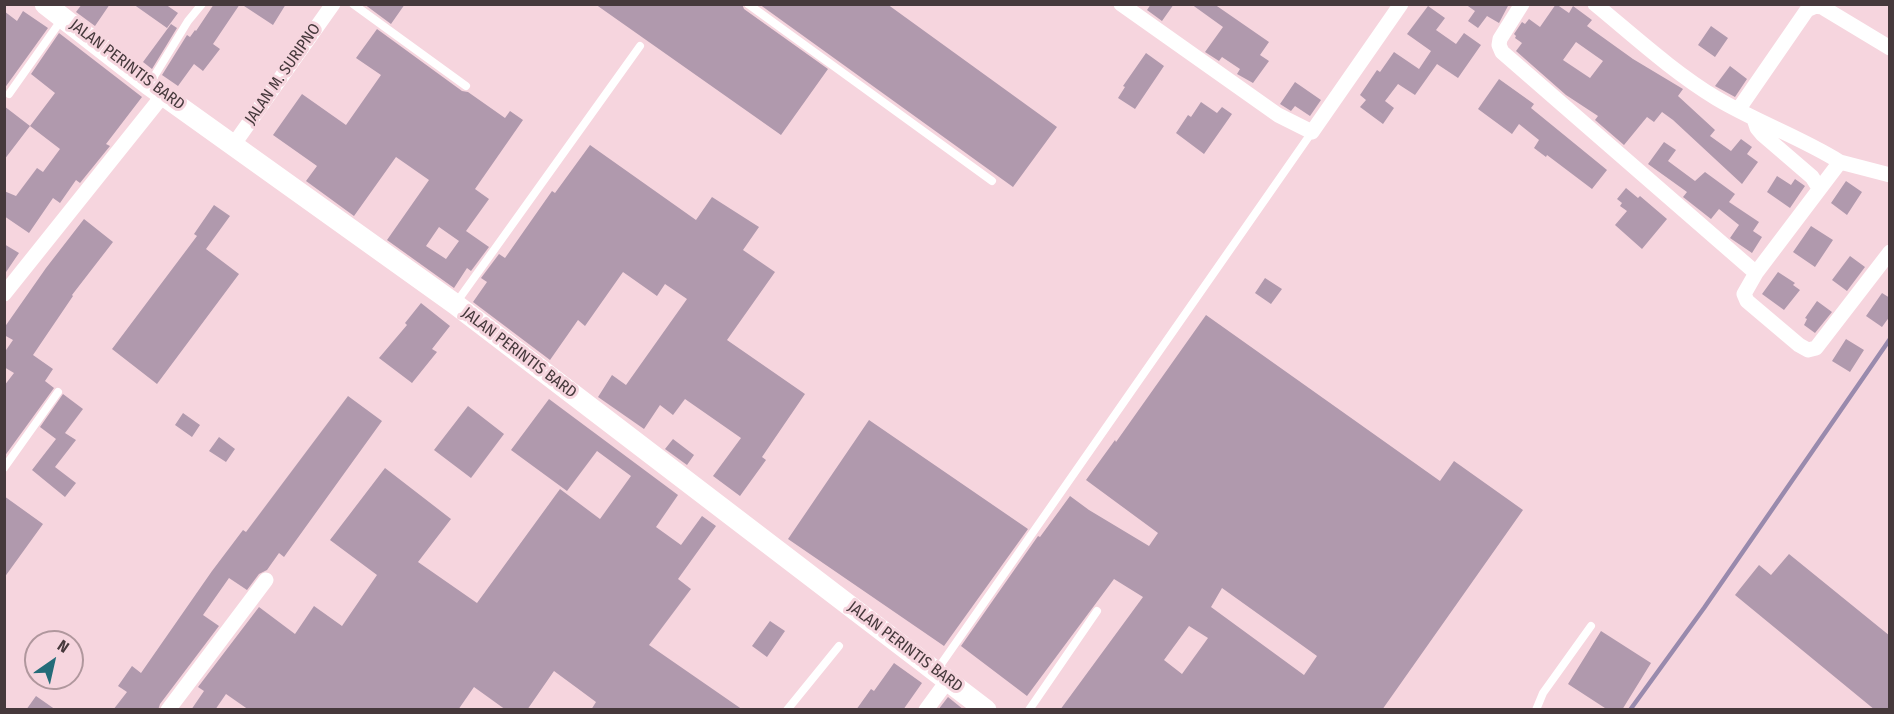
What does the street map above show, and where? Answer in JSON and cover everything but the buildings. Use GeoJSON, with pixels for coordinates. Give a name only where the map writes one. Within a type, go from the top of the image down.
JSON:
{"type":"FeatureCollection","features":[{"type":"Feature","properties":{"kind":"street","name":"JALAN PERINTIS BARD"},"geometry":{"type":"LineString","coordinates":[[45,4],[156,89],[455,304],[986,710]]}},
{"type":"Feature","properties":{"kind":"street","name":"JALAN M. SURIPNO"},"geometry":{"type":"LineString","coordinates":[[234,144],[333,4]]}},
{"type":"Feature","properties":{"kind":"street"},"geometry":{"type":"LineString","coordinates":[[1121,4],[1278,115],[1312,132],[1401,4]]}},
{"type":"Feature","properties":{"kind":"street"},"geometry":{"type":"LineString","coordinates":[[1522,4],[1500,39],[1499,45],[1502,52],[1756,273]]}},
{"type":"Feature","properties":{"kind":"street"},"geometry":{"type":"LineString","coordinates":[[1595,4],[1715,98],[1754,119],[1815,146],[1840,162],[1890,175]]}},
{"type":"Feature","properties":{"kind":"street"},"geometry":{"type":"LineString","coordinates":[[1738,110],[1811,7],[1822,7],[1890,48]]}},
{"type":"Feature","properties":{"kind":"street"},"geometry":{"type":"LineString","coordinates":[[4,294],[156,89]]}},
{"type":"Feature","properties":{"kind":"street"},"geometry":{"type":"LineString","coordinates":[[1754,119],[1762,134],[1816,180],[1819,188]]}},
{"type":"Feature","properties":{"kind":"street"},"geometry":{"type":"LineString","coordinates":[[1840,162],[1756,273],[1744,294],[1747,300],[1808,350],[1816,348],[1890,252]]}},
{"type":"Feature","properties":{"kind":"street"},"geometry":{"type":"LineString","coordinates":[[168,710],[267,580]]}},
{"type":"Feature","properties":{"kind":"street"},"geometry":{"type":"LineString","coordinates":[[926,710],[942,676]]}},
{"type":"Feature","properties":{"kind":"lane"},"geometry":{"type":"LineString","coordinates":[[156,89],[188,21],[202,4]]}},
{"type":"Feature","properties":{"kind":"lane"},"geometry":{"type":"LineString","coordinates":[[353,4],[466,86]]}},
{"type":"Feature","properties":{"kind":"lane"},"geometry":{"type":"LineString","coordinates":[[748,4],[992,181]]}},
{"type":"Feature","properties":{"kind":"lane"},"geometry":{"type":"LineString","coordinates":[[9,94],[63,18]]}},
{"type":"Feature","properties":{"kind":"lane"},"geometry":{"type":"LineString","coordinates":[[455,304],[640,46]]}},
{"type":"Feature","properties":{"kind":"lane"},"geometry":{"type":"LineString","coordinates":[[942,676],[1312,132]]}},
{"type":"Feature","properties":{"kind":"lane"},"geometry":{"type":"LineString","coordinates":[[4,468],[58,392]]}},
{"type":"Feature","properties":{"kind":"lane"},"geometry":{"type":"LineString","coordinates":[[1029,710],[1097,610]]}},
{"type":"Feature","properties":{"kind":"lane"},"geometry":{"type":"LineString","coordinates":[[1536,710],[1543,693],[1591,626]]}},
{"type":"Feature","properties":{"kind":"lane"},"geometry":{"type":"LineString","coordinates":[[787,710],[839,646]]}},
{"type":"Feature","properties":{"kind":"waterway"},"geometry":{"type":"LineString","coordinates":[[1630,710],[1704,608],[1890,339]]}}]}
